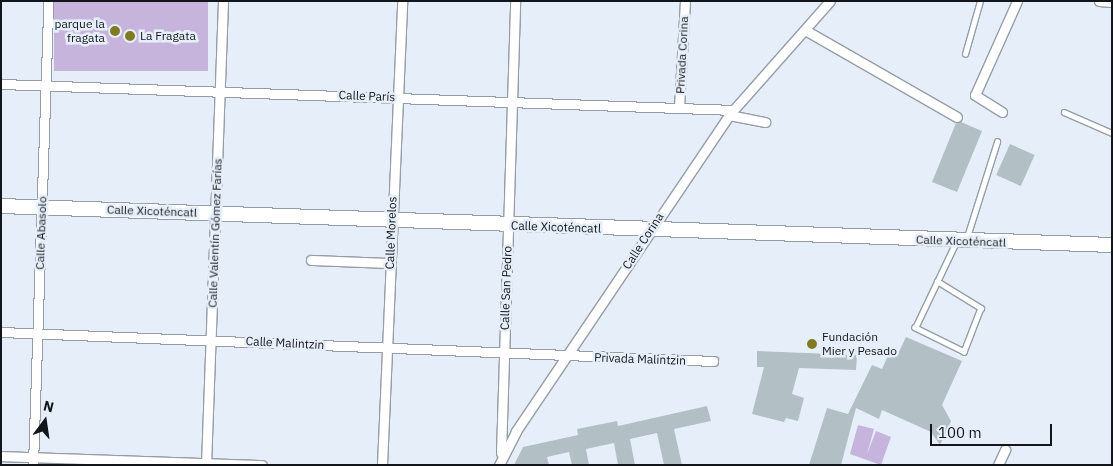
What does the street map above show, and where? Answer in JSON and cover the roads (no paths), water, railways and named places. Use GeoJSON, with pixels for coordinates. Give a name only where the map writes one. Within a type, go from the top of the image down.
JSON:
{"type":"FeatureCollection","features":[{"type":"Feature","properties":{"kind":"street","name":"Calle Abasolo"},"geometry":{"type":"LineString","coordinates":[[33,461],[48,1]]}},
{"type":"Feature","properties":{"kind":"street","name":"Calle Valentín Gómez Farías"},"geometry":{"type":"LineString","coordinates":[[206,464],[223,1]]}},
{"type":"Feature","properties":{"kind":"street","name":"Calle Morelos"},"geometry":{"type":"LineString","coordinates":[[382,465],[396,97],[402,1]]}},
{"type":"Feature","properties":{"kind":"street","name":"Calle San Pedro"},"geometry":{"type":"LineString","coordinates":[[501,455],[515,1]]}},
{"type":"Feature","properties":{"kind":"street","name":"Privada Corina"},"geometry":{"type":"LineString","coordinates":[[679,108],[685,1]]}},
{"type":"Feature","properties":{"kind":"street","name":"Calle Corina"},"geometry":{"type":"LineString","coordinates":[[499,465],[501,455],[568,356],[649,230],[731,113],[809,33],[830,1]]}},
{"type":"Feature","properties":{"kind":"street"},"geometry":{"type":"LineString","coordinates":[[1002,112],[974,95],[1017,1]]}},
{"type":"Feature","properties":{"kind":"street"},"geometry":{"type":"LineString","coordinates":[[1099,1],[1112,2]]}},
{"type":"Feature","properties":{"kind":"street"},"geometry":{"type":"LineString","coordinates":[[809,33],[958,117]]}},
{"type":"Feature","properties":{"kind":"street","name":"Calle París"},"geometry":{"type":"LineString","coordinates":[[1,84],[220,90],[679,108],[731,113],[765,122]]}},
{"type":"Feature","properties":{"kind":"street","name":"Calle Xicoténcatl"},"geometry":{"type":"LineString","coordinates":[[1,206],[1112,245]]}},
{"type":"Feature","properties":{"kind":"street"},"geometry":{"type":"LineString","coordinates":[[311,260],[390,263]]}},
{"type":"Feature","properties":{"kind":"street","name":"Calle Malintzin"},"geometry":{"type":"LineString","coordinates":[[1,332],[210,339],[568,356]]}},
{"type":"Feature","properties":{"kind":"street","name":"Privada Malintzin"},"geometry":{"type":"LineString","coordinates":[[568,356],[713,361]]}},
{"type":"Feature","properties":{"kind":"street"},"geometry":{"type":"LineString","coordinates":[[998,465],[1005,450]]}},
{"type":"Feature","properties":{"kind":"street"},"geometry":{"type":"LineString","coordinates":[[1,456],[33,461],[262,465]]}},
{"type":"Feature","properties":{"kind":"lane"},"geometry":{"type":"LineString","coordinates":[[964,54],[980,1]]}},
{"type":"Feature","properties":{"kind":"lane"},"geometry":{"type":"LineString","coordinates":[[1064,112],[1112,133]]}},
{"type":"Feature","properties":{"kind":"lane"},"geometry":{"type":"LineString","coordinates":[[938,281],[981,308],[964,352],[915,328],[938,281],[961,240],[997,142]]}},
{"type":"Feature","properties":{"kind":"place","name":"parque la fragata"},"geometry":{"type":"Point","coordinates":[115,31]}},
{"type":"Feature","properties":{"kind":"place","name":"La Fragata"},"geometry":{"type":"Point","coordinates":[130,36]}},
{"type":"Feature","properties":{"kind":"place","name":"Fundación Mier y Pesado"},"geometry":{"type":"Point","coordinates":[812,344]}}]}
